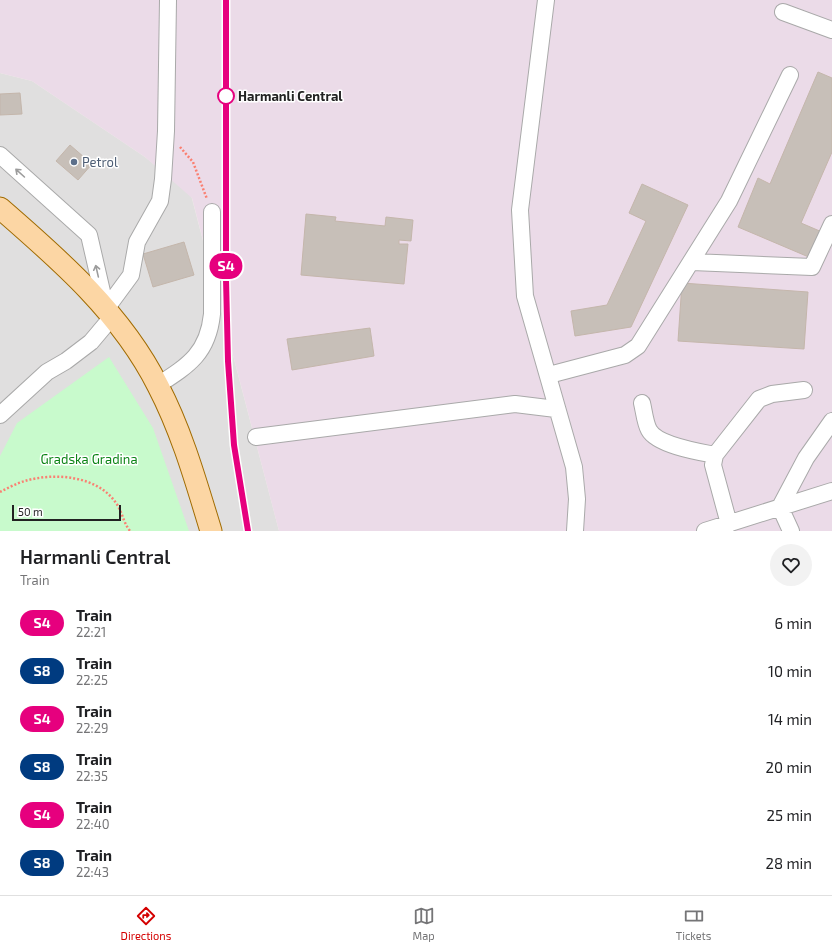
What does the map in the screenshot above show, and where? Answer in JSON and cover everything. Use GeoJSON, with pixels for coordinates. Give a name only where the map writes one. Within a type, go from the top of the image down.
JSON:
{"type":"FeatureCollection","features":[{"type":"Feature","properties":{"kind":"main road"},"geometry":{"type":"LineString","coordinates":[[0,208],[74,274],[109,313],[133,345],[158,385],[175,422],[191,465],[211,531]]}},
{"type":"Feature","properties":{"kind":"street"},"geometry":{"type":"LineString","coordinates":[[0,415],[47,372],[66,361],[91,342],[132,275],[137,242],[160,201],[163,179],[166,131],[168,0]]}},
{"type":"Feature","properties":{"kind":"street"},"geometry":{"type":"LineString","coordinates":[[546,0],[520,210],[525,296],[549,375],[556,409],[574,467],[577,499],[575,531]]}},
{"type":"Feature","properties":{"kind":"street"},"geometry":{"type":"LineString","coordinates":[[783,12],[832,30]]}},
{"type":"Feature","properties":{"kind":"street"},"geometry":{"type":"LineString","coordinates":[[549,375],[625,355],[638,346],[729,201],[790,76]]}},
{"type":"Feature","properties":{"kind":"street"},"geometry":{"type":"LineString","coordinates":[[0,155],[89,235],[109,313]]}},
{"type":"Feature","properties":{"kind":"street"},"geometry":{"type":"LineString","coordinates":[[158,385],[177,373],[193,359],[204,346],[210,331],[212,314],[212,212]]}},
{"type":"Feature","properties":{"kind":"street"},"geometry":{"type":"LineString","coordinates":[[692,262],[812,267],[832,224]]}},
{"type":"Feature","properties":{"kind":"street"},"geometry":{"type":"LineString","coordinates":[[729,524],[713,465],[715,456],[759,399],[772,394],[804,390]]}},
{"type":"Feature","properties":{"kind":"street"},"geometry":{"type":"LineString","coordinates":[[642,403],[649,431],[657,438],[679,448],[715,456]]}},
{"type":"Feature","properties":{"kind":"street"},"geometry":{"type":"LineString","coordinates":[[256,437],[515,404],[556,409]]}},
{"type":"Feature","properties":{"kind":"street"},"geometry":{"type":"LineString","coordinates":[[780,507],[806,458],[832,421]]}},
{"type":"Feature","properties":{"kind":"street"},"geometry":{"type":"LineString","coordinates":[[705,531],[832,490]]}},
{"type":"Feature","properties":{"kind":"street"},"geometry":{"type":"LineString","coordinates":[[780,507],[791,531]]}},
{"type":"Feature","properties":{"kind":"path"},"geometry":{"type":"LineString","coordinates":[[166,131],[193,162],[212,212]]}},
{"type":"Feature","properties":{"kind":"path"},"geometry":{"type":"LineString","coordinates":[[0,492],[25,481],[53,477],[75,478],[101,488],[117,504],[124,522],[130,531]]}},
{"type":"Feature","properties":{"kind":"shaded area"},"geometry":{"type":"Polygon","coordinates":[[[0,0],[832,0],[832,531],[279,531],[192,198],[145,157],[32,81],[0,73],[0,0]]]}},
{"type":"Feature","properties":{"kind":"shaded area"},"geometry":{"type":"Polygon","coordinates":[[[0,73],[32,81],[145,157],[191,195],[279,531],[0,531],[0,73]]]}},
{"type":"Feature","properties":{"kind":"green space","name":"Gradska Gradina"},"geometry":{"type":"Polygon","coordinates":[[[109,357],[153,428],[189,531],[0,531],[0,456],[17,423],[109,357]]]}},
{"type":"Feature","properties":{"kind":"building"},"geometry":{"type":"Polygon","coordinates":[[[818,72],[832,78],[832,152],[801,223],[822,232],[811,258],[738,227],[758,178],[770,184],[818,72]]]}},
{"type":"Feature","properties":{"kind":"building"},"geometry":{"type":"Polygon","coordinates":[[[20,93],[22,114],[0,115],[0,94],[20,93]]]}},
{"type":"Feature","properties":{"kind":"building"},"geometry":{"type":"Polygon","coordinates":[[[70,145],[92,164],[78,180],[56,161],[70,145]]]}},
{"type":"Feature","properties":{"kind":"building"},"geometry":{"type":"Polygon","coordinates":[[[642,184],[688,205],[631,327],[575,336],[571,311],[607,305],[646,221],[629,213],[642,184]]]}},
{"type":"Feature","properties":{"kind":"building"},"geometry":{"type":"Polygon","coordinates":[[[306,214],[336,217],[335,221],[385,226],[386,217],[413,220],[411,241],[399,240],[399,244],[408,244],[404,284],[301,275],[306,214]]]}},
{"type":"Feature","properties":{"kind":"building"},"geometry":{"type":"Polygon","coordinates":[[[184,242],[194,275],[153,287],[143,254],[184,242]]]}},
{"type":"Feature","properties":{"kind":"building"},"geometry":{"type":"Polygon","coordinates":[[[682,283],[808,292],[804,349],[678,341],[682,283]]]}},
{"type":"Feature","properties":{"kind":"building"},"geometry":{"type":"Polygon","coordinates":[[[370,328],[374,356],[292,370],[287,339],[370,328]]]}},
{"type":"Feature","properties":{"kind":"railway"},"geometry":{"type":"LineString","coordinates":[[226,0],[226,279],[228,361],[234,445],[248,531]]}},
{"type":"Feature","properties":{"kind":"train","name":"S4"},"geometry":{"type":"LineString","coordinates":[[226,0],[226,279],[228,361],[234,445],[248,531]]}},
{"type":"Feature","properties":{"kind":"place","name":"Harmanli Central"},"geometry":{"type":"Point","coordinates":[226,96]}},
{"type":"Feature","properties":{"kind":"place","name":"Petrol"},"geometry":{"type":"Point","coordinates":[74,162]}}]}
